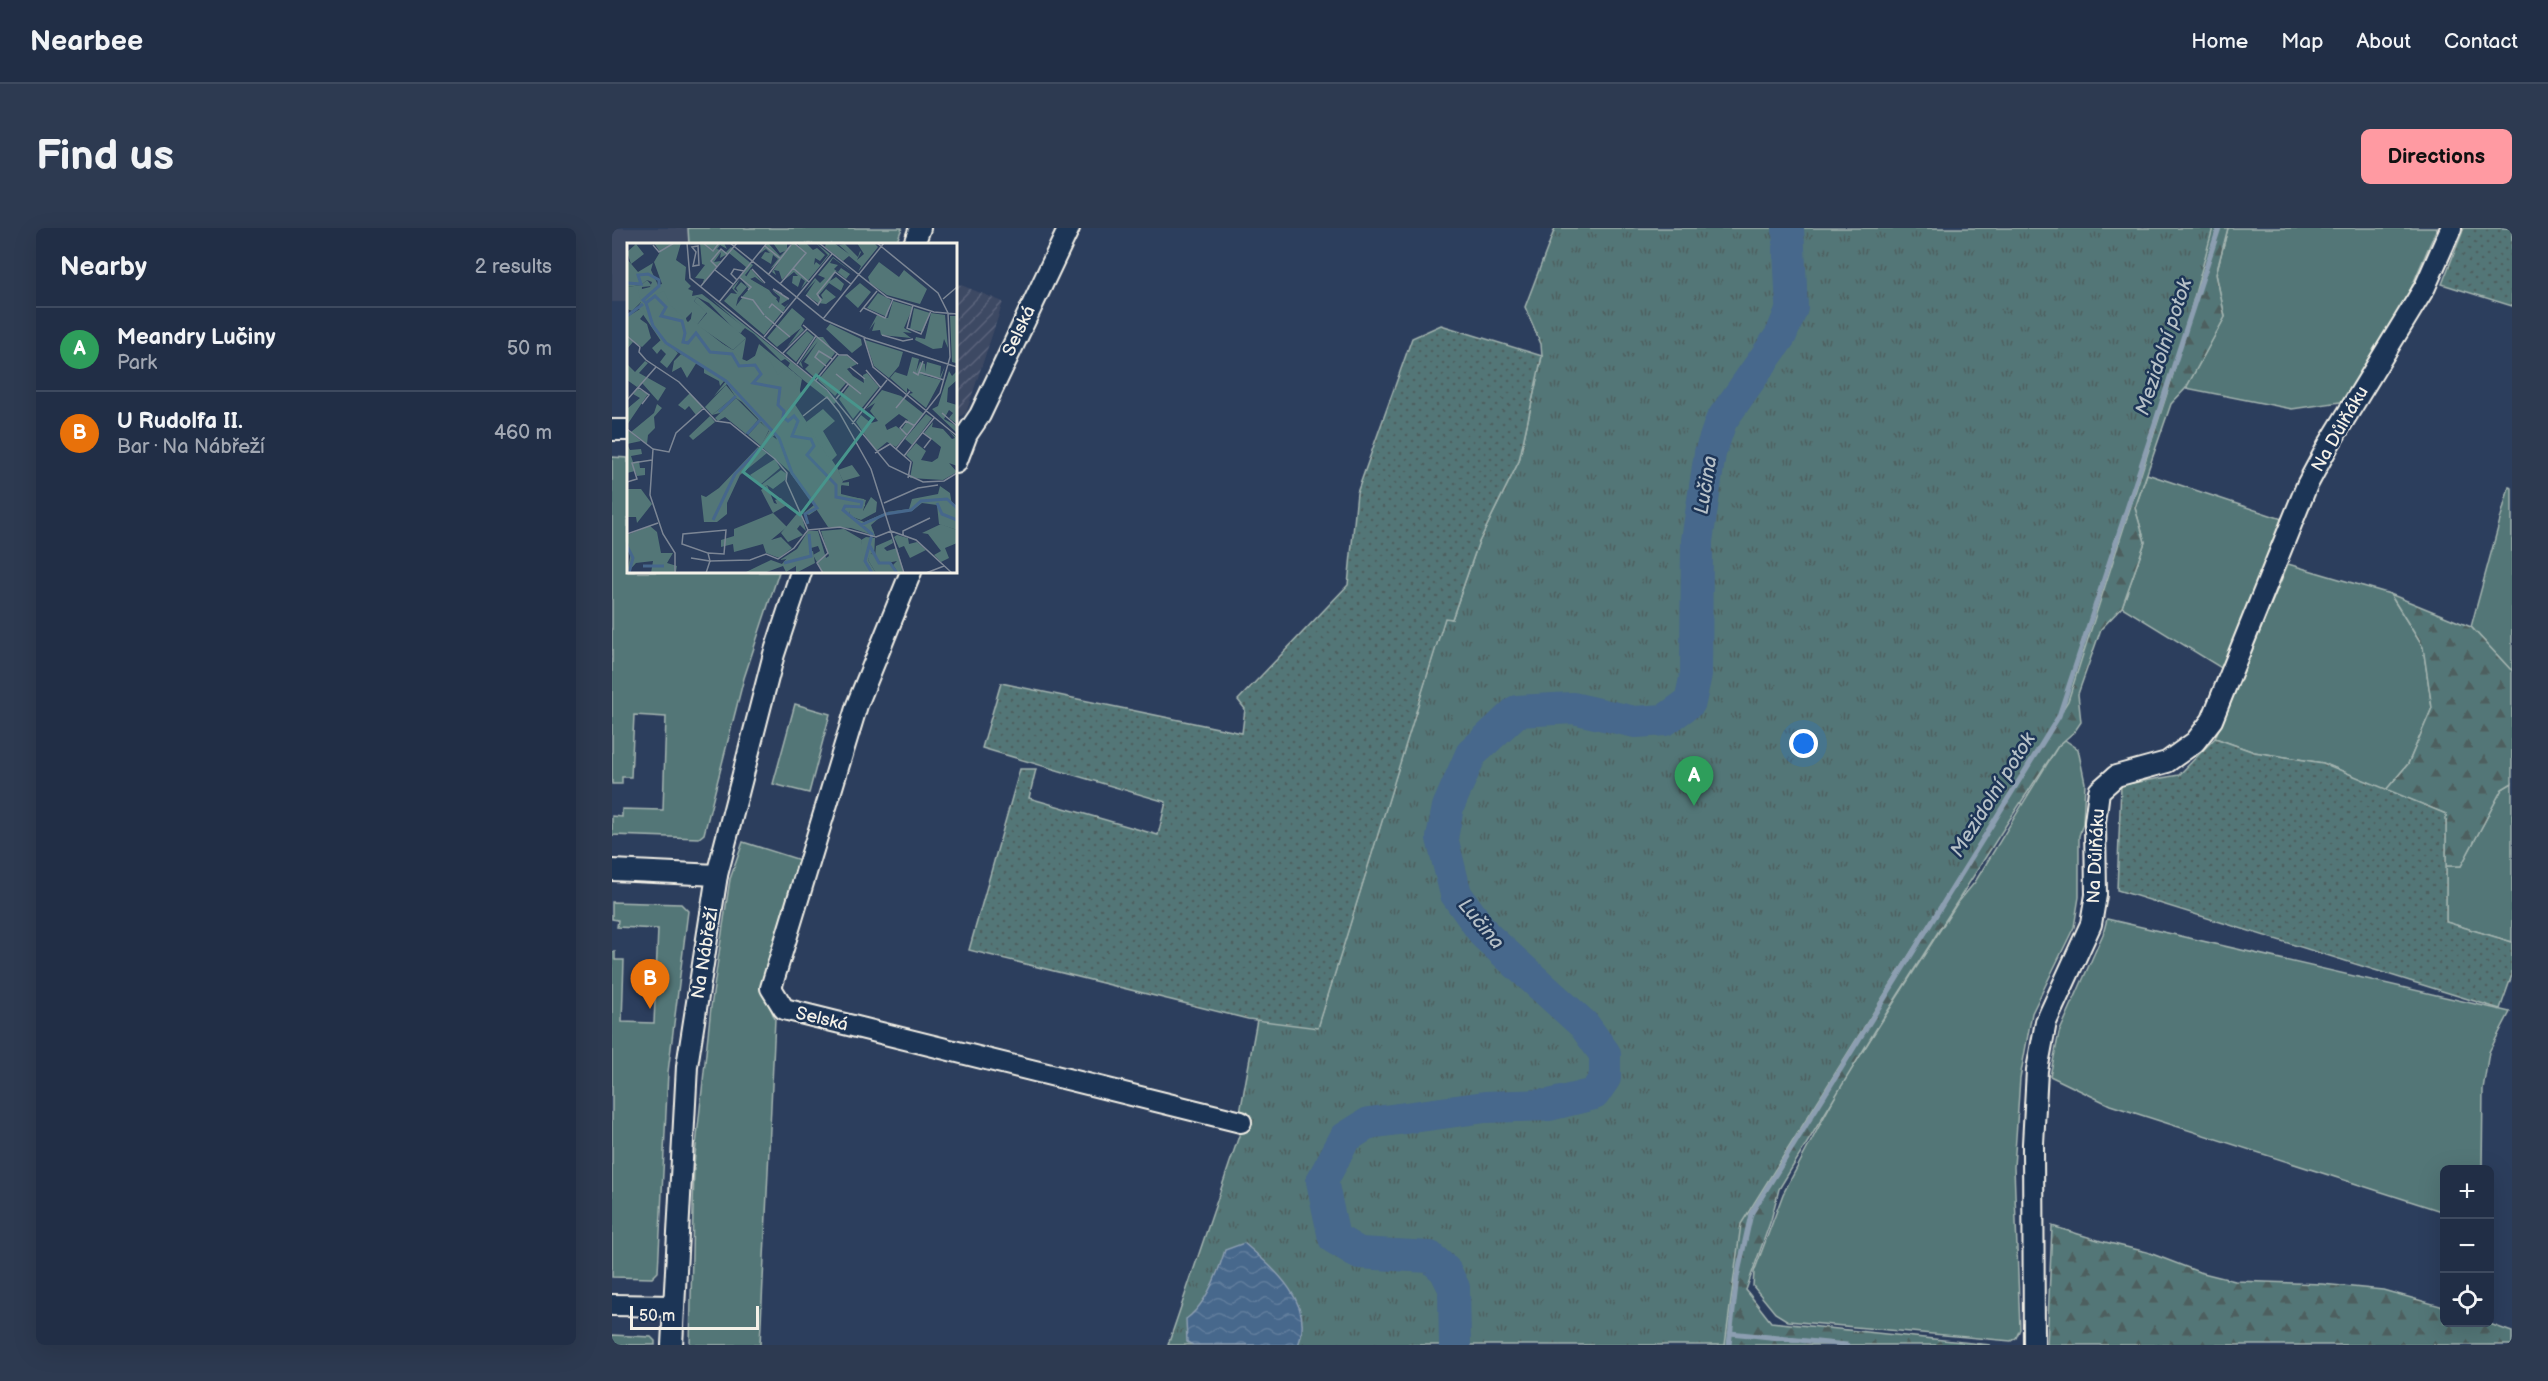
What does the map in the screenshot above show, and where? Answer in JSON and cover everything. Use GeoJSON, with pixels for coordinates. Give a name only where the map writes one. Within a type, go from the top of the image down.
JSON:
{"type":"FeatureCollection","features":[{"type":"Feature","properties":{"kind":"street"},"geometry":{"type":"LineString","coordinates":[[914,243],[920,228]]}},
{"type":"Feature","properties":{"kind":"street","name":"Selská"},"geometry":{"type":"LineString","coordinates":[[957,458],[961,437],[980,415],[1069,228]]}},
{"type":"Feature","properties":{"kind":"street","name":"Na Důlňáku"},"geometry":{"type":"LineString","coordinates":[[2034,1345],[2033,1144],[2037,1070],[2046,1022],[2091,924],[2096,895],[2095,822],[2099,790],[2116,776],[2167,762],[2195,742],[2212,720],[2307,485],[2329,444],[2425,287],[2451,228]]}},
{"type":"Feature","properties":{"kind":"street","name":"Na Nábřeží"},"geometry":{"type":"LineString","coordinates":[[672,1345],[687,1066],[717,874],[774,654],[801,573]]}},
{"type":"Feature","properties":{"kind":"street","name":"Selská"},"geometry":{"type":"LineString","coordinates":[[911,573],[857,705],[771,988],[784,1009],[1241,1122]]}},
{"type":"Feature","properties":{"kind":"street"},"geometry":{"type":"LineString","coordinates":[[612,870],[717,874]]}},
{"type":"Feature","properties":{"kind":"street"},"geometry":{"type":"LineString","coordinates":[[612,1305],[674,1306]]}},
{"type":"Feature","properties":{"kind":"shaded area"},"geometry":{"type":"Polygon","coordinates":[[[612,228],[688,228],[689,243],[627,243],[627,302],[612,302],[612,228]]]}},
{"type":"Feature","properties":{"kind":"shaded area"},"geometry":{"type":"Polygon","coordinates":[[[957,283],[1003,302],[966,413],[957,418],[957,283]]]}},
{"type":"Feature","properties":{"kind":"green space"},"geometry":{"type":"Polygon","coordinates":[[[688,228],[902,228],[896,243],[689,243],[688,228]]]}},
{"type":"Feature","properties":{"kind":"green space"},"geometry":{"type":"Polygon","coordinates":[[[1555,228],[2213,228],[2172,378],[2068,701],[1741,1224],[1725,1345],[1168,1345],[1242,1127],[1240,1113],[1258,1014],[1318,1027],[1445,617],[1452,619],[1478,544],[1519,461],[1542,356],[1541,344],[1525,307],[1555,228]]]}},
{"type":"Feature","properties":{"kind":"green space"},"geometry":{"type":"Polygon","coordinates":[[[2183,228],[2228,228],[2216,274],[2225,317],[2186,388],[2171,404],[2135,508],[2145,542],[2122,607],[2101,629],[2078,694],[2081,722],[2075,731],[2058,746],[2006,825],[1875,1031],[1779,1189],[1771,1220],[1746,1290],[1771,1322],[1991,1345],[1711,1345],[1727,1227],[2183,228]]]}},
{"type":"Feature","properties":{"kind":"green space"},"geometry":{"type":"Polygon","coordinates":[[[2228,228],[2437,228],[2406,300],[2347,401],[2292,409],[2186,388],[2225,317],[2216,274],[2228,228]]]}},
{"type":"Feature","properties":{"kind":"green space"},"geometry":{"type":"Polygon","coordinates":[[[2464,228],[2512,228],[2512,306],[2442,284],[2464,228]]]}},
{"type":"Feature","properties":{"kind":"green space"},"geometry":{"type":"Polygon","coordinates":[[[1441,325],[1542,356],[1519,461],[1478,544],[1452,619],[1445,618],[1318,1028],[1248,1019],[969,950],[1020,769],[1036,769],[1029,798],[1158,835],[1166,802],[982,748],[1001,683],[1242,733],[1245,709],[1238,700],[1348,585],[1357,493],[1412,338],[1441,325]]]}},
{"type":"Feature","properties":{"kind":"green space"},"geometry":{"type":"Polygon","coordinates":[[[612,457],[627,458],[627,573],[779,573],[744,678],[704,834],[699,838],[612,835],[612,816],[622,817],[622,809],[663,810],[666,717],[634,715],[631,777],[622,777],[622,784],[612,784],[612,457]]]}},
{"type":"Feature","properties":{"kind":"green space"},"geometry":{"type":"Polygon","coordinates":[[[2147,474],[2282,519],[2226,671],[2122,607],[2145,542],[2135,508],[2147,474]]]}},
{"type":"Feature","properties":{"kind":"green space"},"geometry":{"type":"Polygon","coordinates":[[[2509,487],[2512,488],[2512,671],[2471,627],[2509,487]]]}},
{"type":"Feature","properties":{"kind":"green space"},"geometry":{"type":"Polygon","coordinates":[[[2288,564],[2390,594],[2423,647],[2432,708],[2408,764],[2386,790],[2323,763],[2254,752],[2215,738],[2288,564]]]}},
{"type":"Feature","properties":{"kind":"green space"},"geometry":{"type":"Polygon","coordinates":[[[2390,594],[2471,627],[2512,671],[2512,783],[2502,789],[2461,866],[2446,866],[2446,814],[2386,790],[2408,764],[2432,708],[2423,647],[2390,594]]]}},
{"type":"Feature","properties":{"kind":"green space"},"geometry":{"type":"Polygon","coordinates":[[[795,704],[830,714],[809,793],[773,784],[795,704]]]}},
{"type":"Feature","properties":{"kind":"green space"},"geometry":{"type":"Polygon","coordinates":[[[2215,738],[2254,752],[2323,763],[2446,814],[2446,922],[2512,942],[2512,975],[2500,1009],[2117,890],[2121,785],[2179,775],[2215,738]]]}},
{"type":"Feature","properties":{"kind":"green space"},"geometry":{"type":"Polygon","coordinates":[[[2065,740],[2078,749],[2085,783],[2083,823],[2079,836],[2079,897],[2074,927],[2032,1013],[2020,1078],[2014,1167],[2020,1329],[2016,1338],[2011,1341],[1788,1321],[1775,1313],[1753,1286],[1754,1272],[1783,1194],[1840,1087],[1956,905],[1975,882],[2058,746],[2065,740]]]}},
{"type":"Feature","properties":{"kind":"green space"},"geometry":{"type":"Polygon","coordinates":[[[2512,783],[2512,942],[2446,922],[2446,866],[2461,866],[2502,789],[2512,783]]]}},
{"type":"Feature","properties":{"kind":"green space"},"geometry":{"type":"Polygon","coordinates":[[[743,842],[800,860],[762,988],[775,1019],[760,1345],[690,1345],[694,1164],[711,1007],[730,879],[743,842]]]}},
{"type":"Feature","properties":{"kind":"green space"},"geometry":{"type":"Polygon","coordinates":[[[612,902],[681,904],[688,911],[668,1072],[658,1272],[652,1278],[612,1277],[612,952],[615,952],[615,960],[624,960],[622,1022],[654,1023],[658,929],[617,927],[618,920],[612,919],[612,902]]]}},
{"type":"Feature","properties":{"kind":"green space"},"geometry":{"type":"Polygon","coordinates":[[[2107,919],[2510,1012],[2489,1052],[2483,1089],[2482,1165],[2440,1165],[2440,1211],[2110,1105],[2050,1076],[2059,1033],[2103,934],[2107,919]]]}},
{"type":"Feature","properties":{"kind":"green space"},"geometry":{"type":"Polygon","coordinates":[[[2052,1226],[2147,1252],[2199,1272],[2235,1281],[2322,1284],[2383,1290],[2440,1306],[2440,1327],[2494,1326],[2512,1332],[2512,1345],[2047,1345],[2052,1226]]]}},
{"type":"Feature","properties":{"kind":"green space"},"geometry":{"type":"Polygon","coordinates":[[[612,1335],[651,1337],[655,1345],[612,1345],[612,1335]]]}},
{"type":"Feature","properties":{"kind":"water"},"geometry":{"type":"Polygon","coordinates":[[[1244,1243],[1279,1275],[1296,1301],[1301,1315],[1302,1330],[1298,1345],[1193,1345],[1187,1342],[1186,1319],[1200,1306],[1215,1278],[1225,1250],[1244,1243]]]}},
{"type":"Feature","properties":{"kind":"waterway","name":"Lučina"},"geometry":{"type":"LineString","coordinates":[[1455,1345],[1454,1288],[1445,1270],[1430,1257],[1359,1253],[1334,1238],[1322,1181],[1345,1138],[1369,1123],[1485,1107],[1549,1105],[1594,1094],[1605,1078],[1605,1054],[1584,1025],[1485,935],[1456,894],[1442,838],[1448,807],[1471,754],[1517,711],[1573,708],[1635,722],[1665,720],[1690,702],[1696,674],[1697,541],[1710,453],[1721,421],[1781,335],[1792,308],[1788,228]]}},
{"type":"Feature","properties":{"kind":"waterway","name":"Mezidolní potok"},"geometry":{"type":"LineString","coordinates":[[1729,1345],[1737,1277],[1751,1214],[2059,716],[2219,228]]}},
{"type":"Feature","properties":{"kind":"waterway"},"geometry":{"type":"LineString","coordinates":[[1730,1333],[1847,1345]]}},
{"type":"Feature","properties":{"kind":"place","name":"Meandry Lučiny"},"geometry":{"type":"Point","coordinates":[1694,806]}},
{"type":"Feature","properties":{"kind":"place","name":"U Rudolfa II."},"geometry":{"type":"Point","coordinates":[650,1009]}}]}
